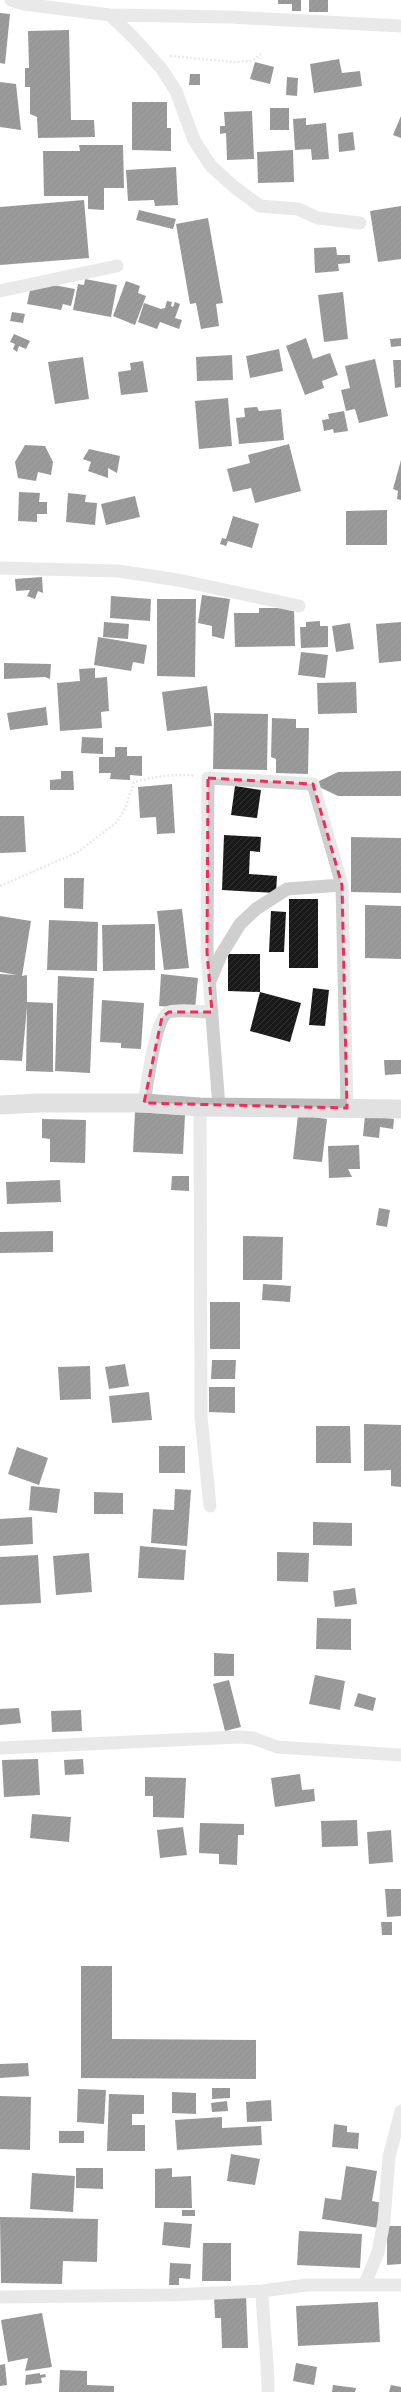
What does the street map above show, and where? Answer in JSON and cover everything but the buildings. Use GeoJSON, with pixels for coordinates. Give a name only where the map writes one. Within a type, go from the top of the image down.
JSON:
{"type":"FeatureCollection","features":[{"type":"Feature","properties":{"kind":"street"},"geometry":{"type":"LineString","coordinates":[[11,0],[24,4],[110,15],[230,17],[401,26]]}},
{"type":"Feature","properties":{"kind":"street"},"geometry":{"type":"LineString","coordinates":[[110,15],[133,37],[161,68],[176,91],[194,140],[211,166],[233,186],[260,206],[298,209],[318,218],[360,223]]}},
{"type":"Feature","properties":{"kind":"street"},"geometry":{"type":"LineString","coordinates":[[0,292],[117,266]]}},
{"type":"Feature","properties":{"kind":"street"},"geometry":{"type":"LineString","coordinates":[[0,568],[118,571],[178,580],[299,606]]}},
{"type":"Feature","properties":{"kind":"street"},"geometry":{"type":"LineString","coordinates":[[219,1106],[212,1012],[208,985],[208,778],[313,784],[342,885],[347,1108]]}},
{"type":"Feature","properties":{"kind":"street"},"geometry":{"type":"LineString","coordinates":[[208,985],[221,955],[240,924],[256,908],[287,889],[342,885]]}},
{"type":"Feature","properties":{"kind":"street"},"geometry":{"type":"LineString","coordinates":[[144,1103],[155,1044],[162,1017],[169,1012],[212,1012]]}},
{"type":"Feature","properties":{"kind":"street"},"geometry":{"type":"LineString","coordinates":[[0,1105],[38,1103],[144,1103],[200,1107],[401,1109]]}},
{"type":"Feature","properties":{"kind":"street"},"geometry":{"type":"LineString","coordinates":[[200,1107],[201,1417],[210,1506]]}},
{"type":"Feature","properties":{"kind":"street"},"geometry":{"type":"LineString","coordinates":[[0,1748],[239,1737],[253,1738],[277,1747],[401,1755]]}},
{"type":"Feature","properties":{"kind":"street"},"geometry":{"type":"LineString","coordinates":[[365,2284],[378,2252],[384,2222],[389,2157],[401,2111]]}},
{"type":"Feature","properties":{"kind":"street"},"geometry":{"type":"LineString","coordinates":[[0,2297],[170,2295],[262,2290],[307,2285],[401,2285]]}},
{"type":"Feature","properties":{"kind":"street"},"geometry":{"type":"LineString","coordinates":[[262,2290],[264,2329],[268,2353],[268,2392]]}},
{"type":"Feature","properties":{"kind":"path"},"geometry":{"type":"LineString","coordinates":[[147,54],[234,62],[252,61],[261,54]]}},
{"type":"Feature","properties":{"kind":"path"},"geometry":{"type":"LineString","coordinates":[[0,886],[78,852],[117,822],[124,811],[134,782],[158,776],[184,775],[208,778]]}},
{"type":"Feature","properties":{"kind":"highlighted area"},"geometry":{"type":"Polygon","coordinates":[[[208,778],[313,784],[342,885],[347,1108],[144,1103],[162,1017],[169,1012],[212,1012],[207,952],[208,778]]]}}]}
